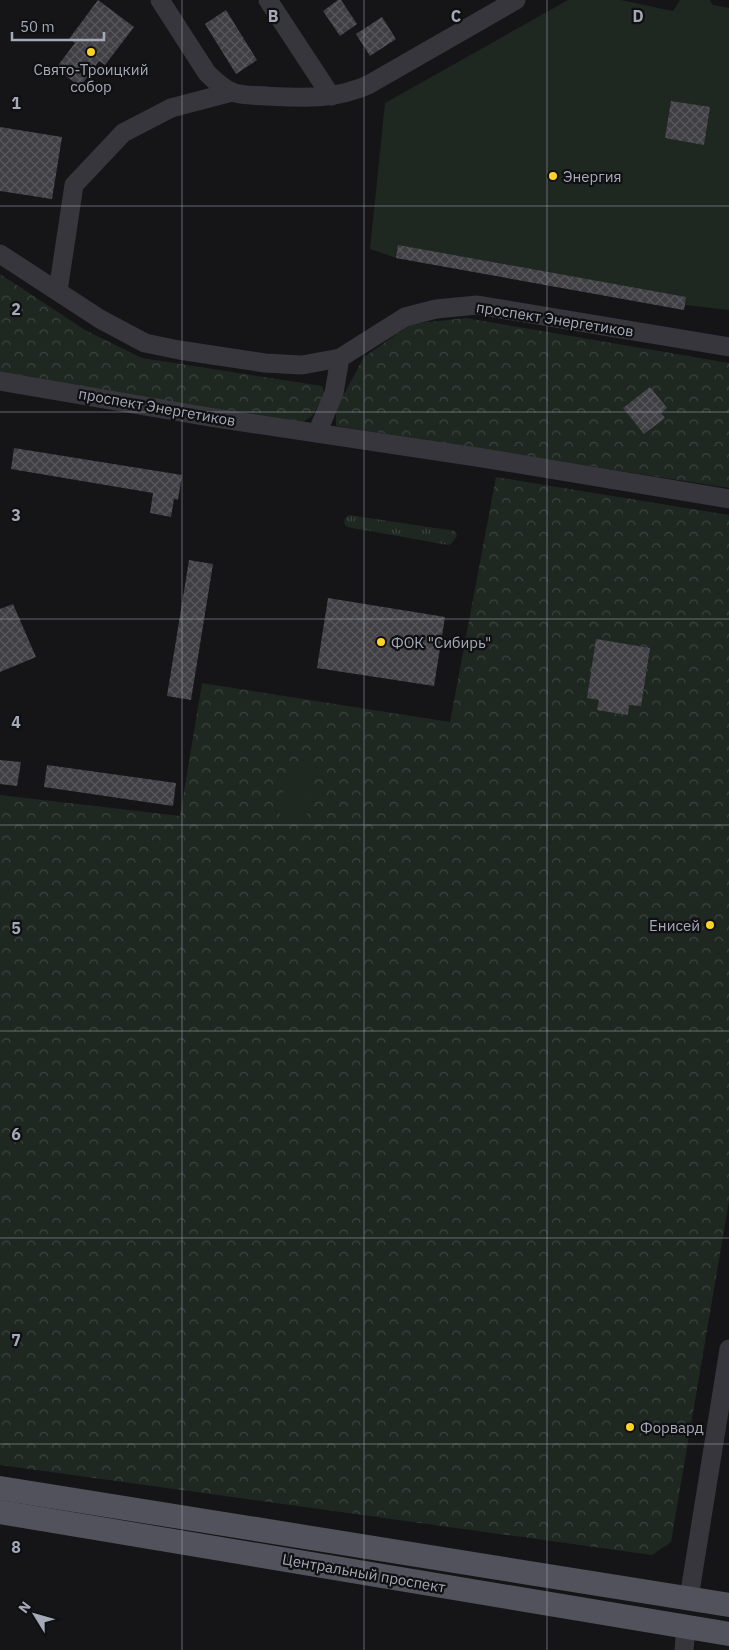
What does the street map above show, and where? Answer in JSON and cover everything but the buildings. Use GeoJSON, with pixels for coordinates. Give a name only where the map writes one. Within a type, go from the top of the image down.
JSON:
{"type":"FeatureCollection","features":[{"type":"Feature","properties":{"kind":"main road","name":"Центральный проспект"},"geometry":{"type":"LineString","coordinates":[[0,1488],[729,1605]]}},
{"type":"Feature","properties":{"kind":"main road","name":"Центральный проспект"},"geometry":{"type":"LineString","coordinates":[[0,1512],[685,1639],[729,1634]]}},
{"type":"Feature","properties":{"kind":"main road"},"geometry":{"type":"LineString","coordinates":[[685,1639],[689,1598]]}},
{"type":"Feature","properties":{"kind":"street"},"geometry":{"type":"LineString","coordinates":[[160,0],[207,73],[217,83],[232,92],[246,95],[305,99],[351,92],[368,85],[516,0]]}},
{"type":"Feature","properties":{"kind":"street"},"geometry":{"type":"LineString","coordinates":[[268,0],[331,96]]}},
{"type":"Feature","properties":{"kind":"street"},"geometry":{"type":"LineString","coordinates":[[58,291],[74,185],[123,133],[171,108],[232,92]]}},
{"type":"Feature","properties":{"kind":"street","name":"проспект Энергетиков"},"geometry":{"type":"LineString","coordinates":[[0,254],[100,319],[145,343],[179,350],[265,362],[302,365],[340,358],[405,317],[436,308],[477,305],[729,347]]}},
{"type":"Feature","properties":{"kind":"street"},"geometry":{"type":"LineString","coordinates":[[317,433],[334,393],[340,358]]}},
{"type":"Feature","properties":{"kind":"street","name":"проспект Энергетиков"},"geometry":{"type":"LineString","coordinates":[[0,381],[209,417],[729,499]]}},
{"type":"Feature","properties":{"kind":"street"},"geometry":{"type":"LineString","coordinates":[[689,1598],[729,1349]]}},
{"type":"Feature","properties":{"kind":"green space","name":"Энергия"},"geometry":{"type":"Polygon","coordinates":[[[568,0],[621,0],[673,11],[680,0],[710,0],[713,5],[729,8],[729,310],[685,305],[684,310],[396,258],[370,249],[385,103],[568,0]]]}},
{"type":"Feature","properties":{"kind":"green space"},"geometry":{"type":"Polygon","coordinates":[[[0,274],[85,330],[142,358],[322,386],[325,395],[312,416],[301,423],[0,376],[0,274]]]}},
{"type":"Feature","properties":{"kind":"green space"},"geometry":{"type":"Polygon","coordinates":[[[466,318],[729,363],[729,488],[336,426],[336,409],[364,357],[411,324],[466,318]]]}},
{"type":"Feature","properties":{"kind":"green space"},"geometry":{"type":"Polygon","coordinates":[[[496,477],[729,515],[729,1201],[671,1542],[652,1555],[0,1465],[0,795],[180,816],[202,683],[450,722],[496,477]]]}},
{"type":"Feature","properties":{"kind":"green space"},"geometry":{"type":"Polygon","coordinates":[[[349,515],[455,531],[457,536],[448,545],[347,527],[344,523],[345,518],[349,515]]]}},
{"type":"Feature","properties":{"kind":"green space"},"geometry":{"type":"Polygon","coordinates":[[[287,765],[314,769],[306,823],[279,819],[287,765]]]}},
{"type":"Feature","properties":{"kind":"place","name":"Свято-Троицкий собор"},"geometry":{"type":"Point","coordinates":[91,52]}},
{"type":"Feature","properties":{"kind":"place","name":"Энергия"},"geometry":{"type":"Point","coordinates":[553,176]}},
{"type":"Feature","properties":{"kind":"place","name":"ФОК \"Сибирь\""},"geometry":{"type":"Point","coordinates":[381,642]}},
{"type":"Feature","properties":{"kind":"place","name":"Енисей"},"geometry":{"type":"Point","coordinates":[710,925]}},
{"type":"Feature","properties":{"kind":"place","name":"Форвард"},"geometry":{"type":"Point","coordinates":[630,1427]}}]}
